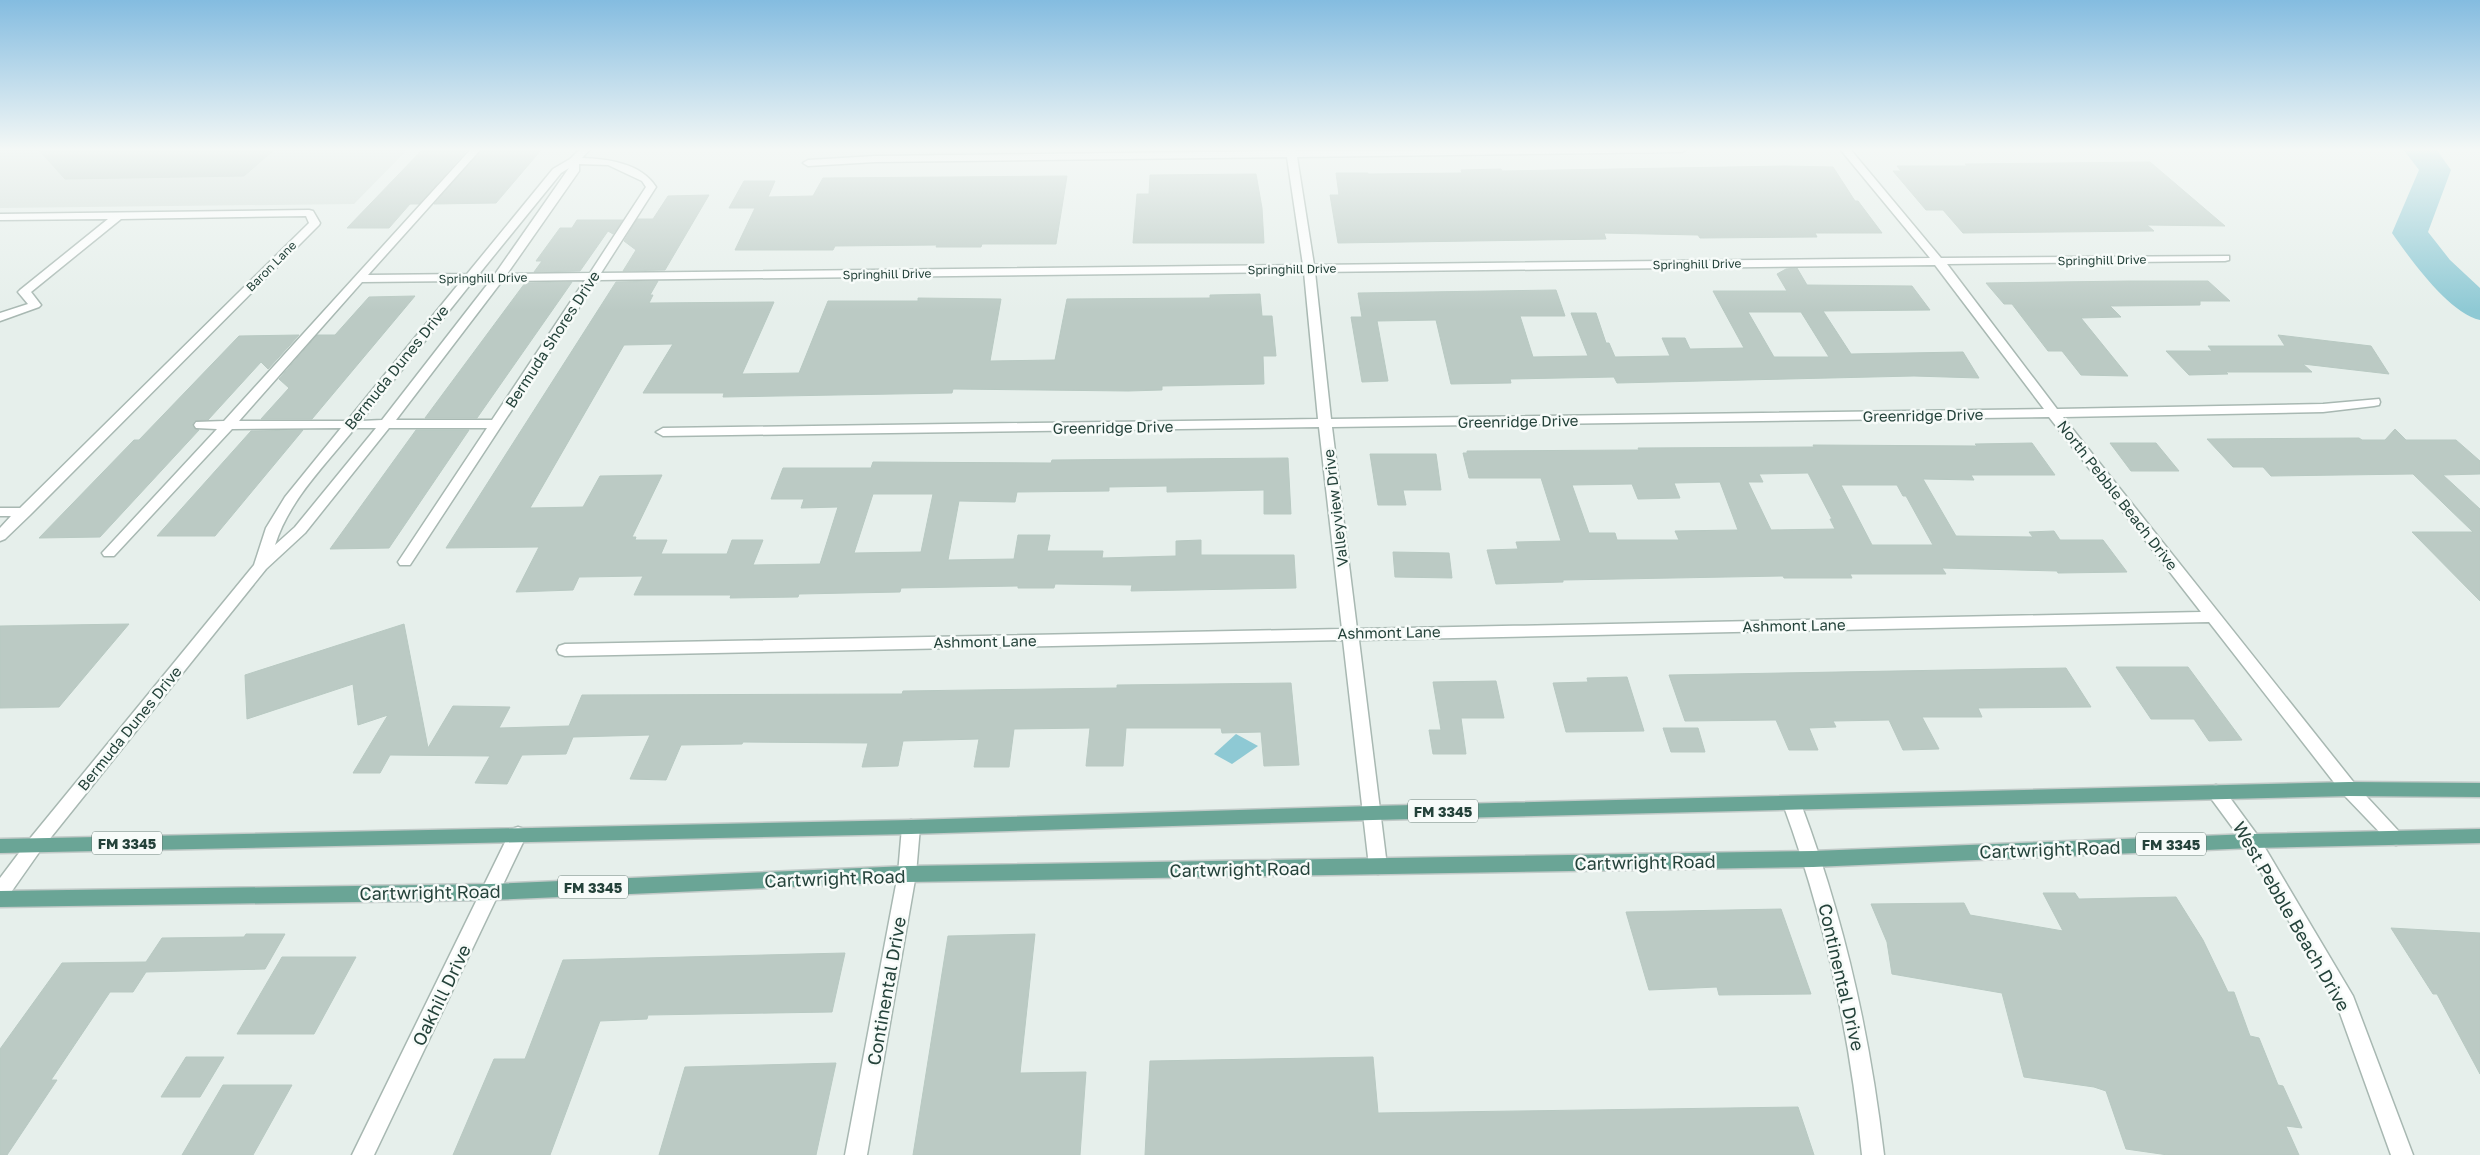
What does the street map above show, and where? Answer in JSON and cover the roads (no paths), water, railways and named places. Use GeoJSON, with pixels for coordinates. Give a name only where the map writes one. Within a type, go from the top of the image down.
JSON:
{"type":"FeatureCollection","features":[{"type":"Feature","properties":{"kind":"main road","name":"FM 3345"},"geometry":{"type":"LineString","coordinates":[[0,846],[911,827],[1373,813],[2216,792],[2349,789],[2480,790]]}},
{"type":"Feature","properties":{"kind":"main road","name":"Cartwright Road"},"geometry":{"type":"LineString","coordinates":[[0,899],[491,892],[907,874],[1813,859],[2252,841],[2480,836]]}},
{"type":"Feature","properties":{"kind":"street"},"geometry":{"type":"LineString","coordinates":[[109,553],[228,425],[428,203]]}},
{"type":"Feature","properties":{"kind":"street","name":"Bermuda Dunes Drive"},"geometry":{"type":"LineString","coordinates":[[261,566],[273,528],[292,497],[348,424],[531,203]]}},
{"type":"Feature","properties":{"kind":"street","name":"Bermuda Dunes Drive"},"geometry":{"type":"LineString","coordinates":[[0,892],[34,846],[261,566],[300,530],[386,424],[498,278],[551,203]]}},
{"type":"Feature","properties":{"kind":"street","name":"Bermuda Shores Drive"},"geometry":{"type":"LineString","coordinates":[[405,562],[641,203]]}},
{"type":"Feature","properties":{"kind":"street","name":"Valleyview Drive"},"geometry":{"type":"LineString","coordinates":[[1299,203],[1309,269],[1325,424],[1378,866]]}},
{"type":"Feature","properties":{"kind":"street","name":"North Pebble Beach Drive"},"geometry":{"type":"LineString","coordinates":[[1890,203],[1939,262],[2053,413],[2349,789],[2396,838]]}},
{"type":"Feature","properties":{"kind":"street","name":"Baron Lane"},"geometry":{"type":"LineString","coordinates":[[0,217],[309,213],[315,223],[0,536]]}},
{"type":"Feature","properties":{"kind":"street"},"geometry":{"type":"LineString","coordinates":[[0,317],[35,305],[24,292],[118,216]]}},
{"type":"Feature","properties":{"kind":"street","name":"Springhill Drive"},"geometry":{"type":"LineString","coordinates":[[360,278],[593,278],[2225,258]]}},
{"type":"Feature","properties":{"kind":"street","name":"Greenridge Drive"},"geometry":{"type":"LineString","coordinates":[[662,432],[2053,413],[2323,408],[2374,402]]}},
{"type":"Feature","properties":{"kind":"street"},"geometry":{"type":"LineString","coordinates":[[201,425],[496,424]]}},
{"type":"Feature","properties":{"kind":"street"},"geometry":{"type":"LineString","coordinates":[[0,512],[25,512]]}},
{"type":"Feature","properties":{"kind":"street","name":"Ashmont Lane"},"geometry":{"type":"LineString","coordinates":[[565,650],[2214,617]]}},
{"type":"Feature","properties":{"kind":"street","name":"West Pebble Beach Drive"},"geometry":{"type":"LineString","coordinates":[[2216,792],[2252,841],[2346,1002],[2402,1155]]}},
{"type":"Feature","properties":{"kind":"street","name":"Continental Drive"},"geometry":{"type":"LineString","coordinates":[[1792,804],[1813,859],[1842,965],[1867,1088],[1873,1155]]}},
{"type":"Feature","properties":{"kind":"street","name":"Continental Drive"},"geometry":{"type":"LineString","coordinates":[[856,1155],[907,874],[911,827]]}},
{"type":"Feature","properties":{"kind":"street","name":"Oakhill Drive"},"geometry":{"type":"LineString","coordinates":[[363,1155],[518,834]]}},
{"type":"Feature","properties":{"kind":"water"},"geometry":{"type":"Polygon","coordinates":[[[1236,734],[1258,746],[1232,764],[1214,754],[1236,734]]]}},
{"type":"Feature","properties":{"kind":"waterway"},"geometry":{"type":"LineString","coordinates":[[2422,203],[2410,233],[2437,268],[2480,309]]}}]}
